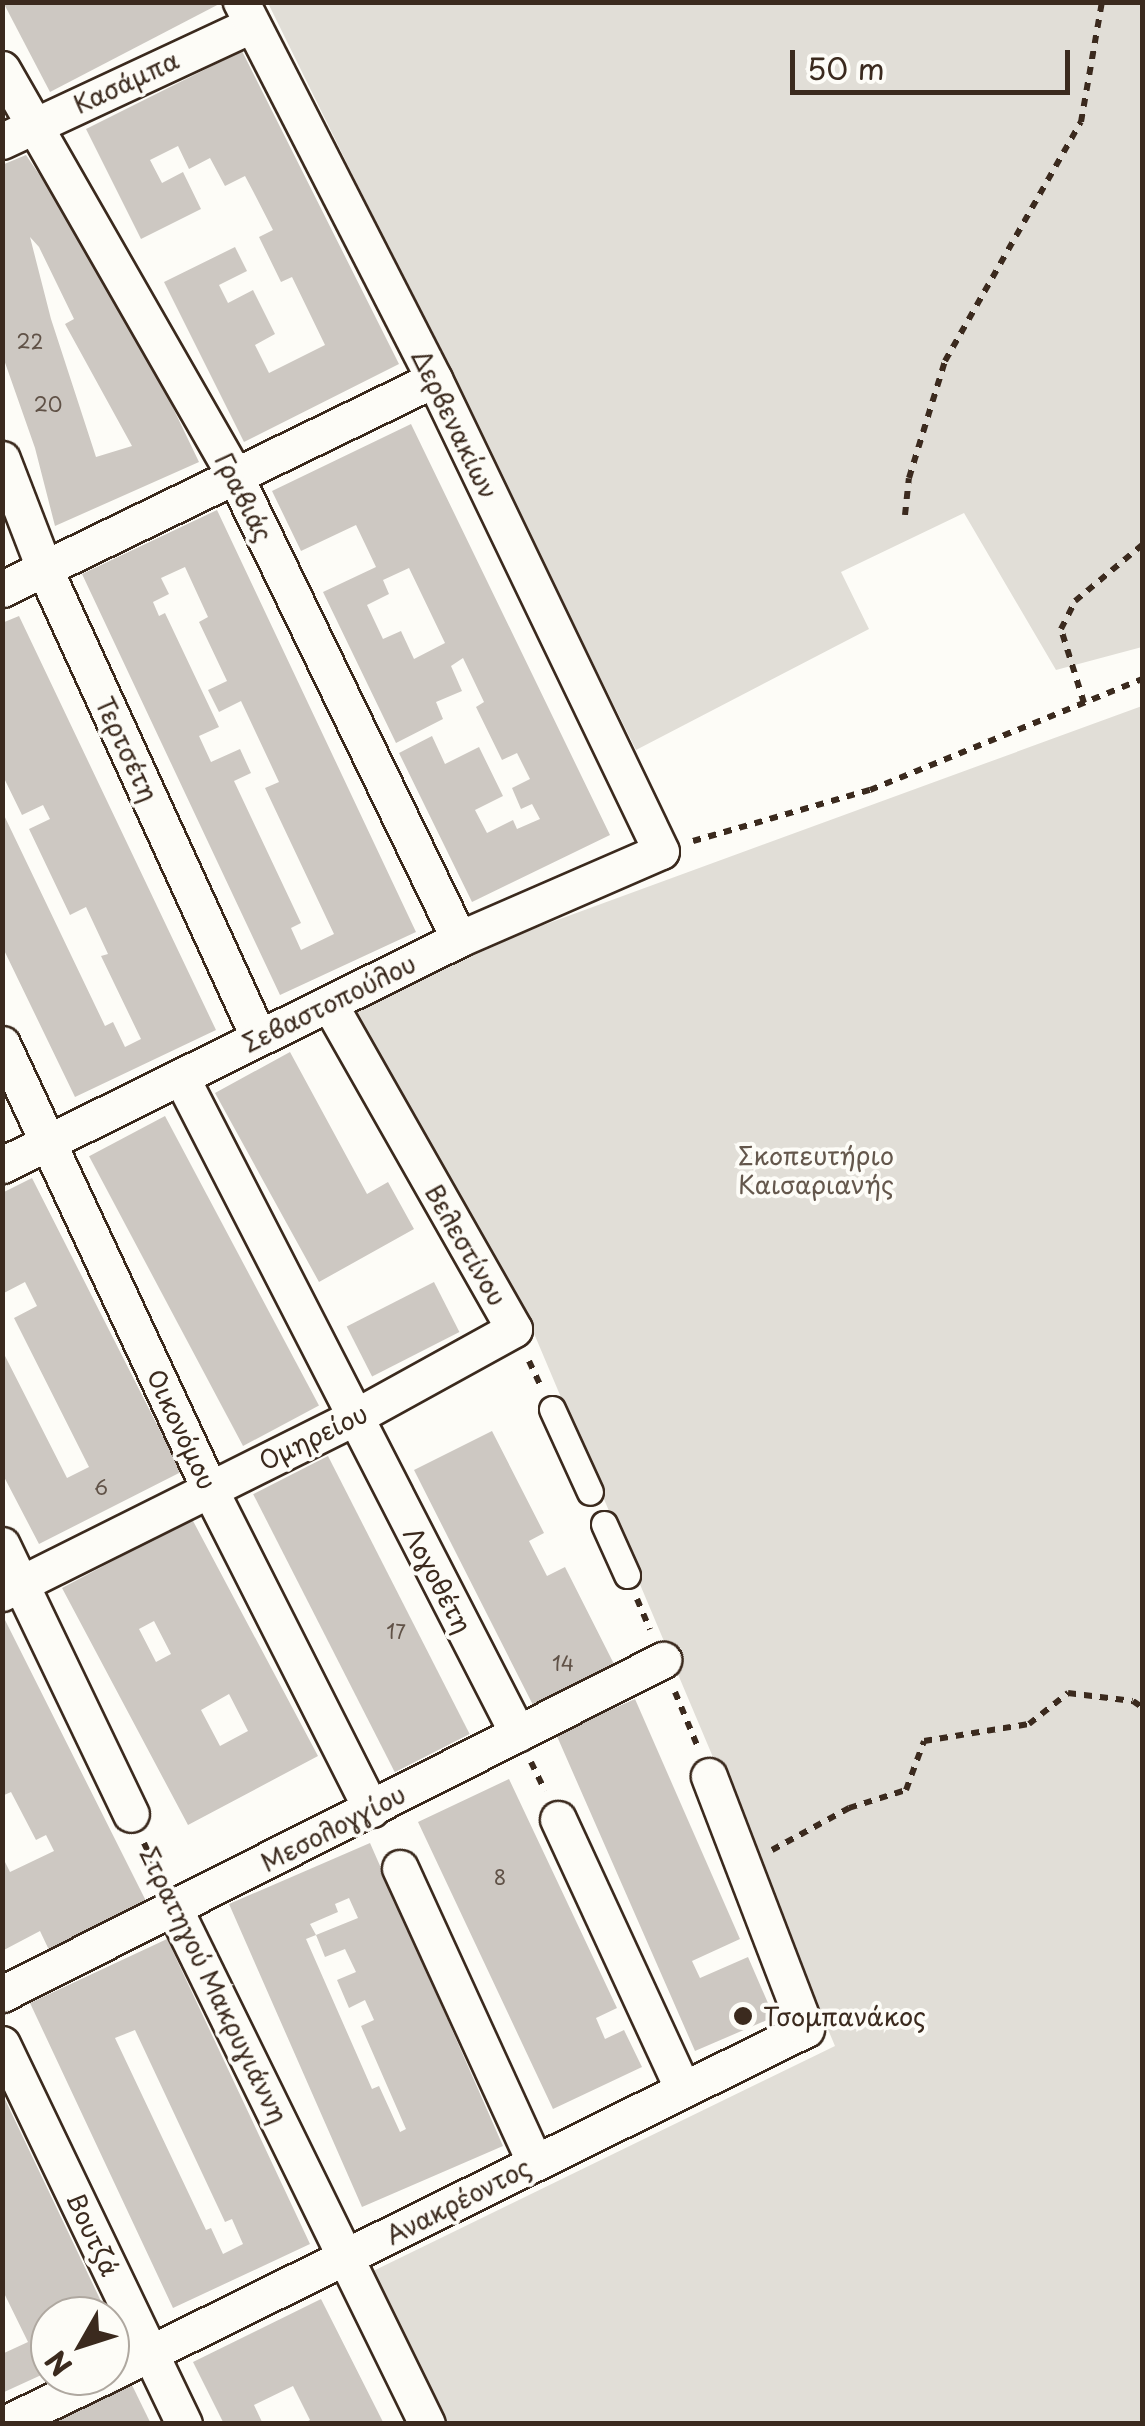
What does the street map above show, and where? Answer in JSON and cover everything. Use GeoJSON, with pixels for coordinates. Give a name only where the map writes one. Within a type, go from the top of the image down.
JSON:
{"type":"FeatureCollection","features":[{"type":"Feature","properties":{"kind":"street","name":"Κασάμπα"},"geometry":{"type":"LineString","coordinates":[[2,141],[246,14]]}},
{"type":"Feature","properties":{"kind":"street","name":"Δερβενακίων"},"geometry":{"type":"LineString","coordinates":[[246,14],[434,378],[661,851]]}},
{"type":"Feature","properties":{"kind":"street","name":"Γραβιάς"},"geometry":{"type":"LineString","coordinates":[[2,69],[235,476],[459,939]]}},
{"type":"Feature","properties":{"kind":"street"},"geometry":{"type":"LineString","coordinates":[[2,589],[434,378]]}},
{"type":"Feature","properties":{"kind":"street","name":"Τερτσέτη"},"geometry":{"type":"LineString","coordinates":[[2,458],[44,568],[258,1036]]}},
{"type":"Feature","properties":{"kind":"street","name":"Σεβαστοπούλου"},"geometry":{"type":"LineString","coordinates":[[2,1165],[459,939],[661,851]]}},
{"type":"Feature","properties":{"kind":"street","name":"Βελεστίνου"},"geometry":{"type":"LineString","coordinates":[[329,1004],[514,1329]]}},
{"type":"Feature","properties":{"kind":"street","name":"Οικονόμου"},"geometry":{"type":"LineString","coordinates":[[2,1044],[209,1488],[370,1809]]}},
{"type":"Feature","properties":{"kind":"street","name":"Λογοθέτη"},"geometry":{"type":"LineString","coordinates":[[181,1077],[518,1734]]}},
{"type":"Feature","properties":{"kind":"street","name":"Ομηρείου"},"geometry":{"type":"LineString","coordinates":[[12,1588],[353,1418],[514,1329]]}},
{"type":"Feature","properties":{"kind":"street"},"geometry":{"type":"LineString","coordinates":[[552,1409],[590,1492]]}},
{"type":"Feature","properties":{"kind":"street"},"geometry":{"type":"LineString","coordinates":[[604,1524],[627,1575]]}},
{"type":"Feature","properties":{"kind":"street"},"geometry":{"type":"LineString","coordinates":[[2,1545],[12,1588],[131,1814]]}},
{"type":"Feature","properties":{"kind":"street","name":"Μεσολογγίου"},"geometry":{"type":"LineString","coordinates":[[2,1994],[175,1910],[663,1660]]}},
{"type":"Feature","properties":{"kind":"street"},"geometry":{"type":"LineString","coordinates":[[709,1776],[744,1863]]}},
{"type":"Feature","properties":{"kind":"street"},"geometry":{"type":"LineString","coordinates":[[558,1819],[683,2088]]}},
{"type":"Feature","properties":{"kind":"street","name":"Ανακρέοντος"},"geometry":{"type":"LineString","coordinates":[[130,2363],[806,2029],[744,1863]]}},
{"type":"Feature","properties":{"kind":"street"},"geometry":{"type":"LineString","coordinates":[[400,1868],[534,2162]]}},
{"type":"Feature","properties":{"kind":"street","name":"Στρατηγού Μακρυγιάννη"},"geometry":{"type":"LineString","coordinates":[[175,1910],[349,2256],[427,2424]]}},
{"type":"Feature","properties":{"kind":"street","name":"Βουτζά"},"geometry":{"type":"LineString","coordinates":[[2,2044],[184,2424]]}},
{"type":"Feature","properties":{"kind":"street","name":"Ανακρέοντος"},"geometry":{"type":"LineString","coordinates":[[4,2424],[62,2396]]}},
{"type":"Feature","properties":{"kind":"path"},"geometry":{"type":"LineString","coordinates":[[905,516],[909,478],[946,361],[1080,122],[1102,2]]}},
{"type":"Feature","properties":{"kind":"path"},"geometry":{"type":"LineString","coordinates":[[1084,703],[1062,629],[1075,602],[1142,544]]}},
{"type":"Feature","properties":{"kind":"path"},"geometry":{"type":"LineString","coordinates":[[661,851],[870,790],[1142,679]]}},
{"type":"Feature","properties":{"kind":"path","name":"Βελεστίνου"},"geometry":{"type":"LineString","coordinates":[[514,1329],[552,1409]]}},
{"type":"Feature","properties":{"kind":"path"},"geometry":{"type":"LineString","coordinates":[[627,1575],[709,1776]]}},
{"type":"Feature","properties":{"kind":"path"},"geometry":{"type":"LineString","coordinates":[[744,1863],[849,1808],[906,1790],[924,1740],[1029,1724],[1068,1692],[1133,1701],[1142,1707]]}},
{"type":"Feature","properties":{"kind":"path"},"geometry":{"type":"LineString","coordinates":[[518,1734],[558,1819]]}},
{"type":"Feature","properties":{"kind":"path","name":"Στρατηγού Μακρυγιάννη"},"geometry":{"type":"LineString","coordinates":[[131,1814],[175,1910]]}},
{"type":"Feature","properties":{"kind":"green space"},"geometry":{"type":"Polygon","coordinates":[[[268,3],[1142,3],[1142,647],[1056,670],[964,513],[841,572],[869,629],[636,750],[268,3]]]}},
{"type":"Feature","properties":{"kind":"green space","name":"Σκοπευτήριο Καισαριανής"},"geometry":{"type":"Polygon","coordinates":[[[1142,706],[1142,2423],[440,2423],[367,2274],[835,2046],[530,1324],[352,1011],[530,930],[1142,706]]]}},
{"type":"Feature","properties":{"kind":"building"},"geometry":{"type":"Polygon","coordinates":[[[3,2],[223,2],[50,92],[3,2]]]}},
{"type":"Feature","properties":{"kind":"building"},"geometry":{"type":"Polygon","coordinates":[[[242,51],[399,364],[244,442],[164,282],[235,247],[247,271],[219,285],[228,303],[253,290],[275,334],[255,345],[269,373],[325,345],[292,277],[281,282],[259,237],[273,230],[245,176],[225,186],[210,158],[189,169],[178,146],[150,160],[162,183],[183,172],[201,209],[141,239],[86,129],[242,51]]]}},
{"type":"Feature","properties":{"kind":"building"},"geometry":{"type":"Polygon","coordinates":[[[26,155],[53,195],[59,191],[138,335],[199,462],[55,526],[35,448],[2,354],[2,165],[26,155]],[[30,237],[51,319],[96,457],[132,446],[65,324],[74,319],[39,247],[30,237]]]}},
{"type":"Feature","properties":{"kind":"building"},"geometry":{"type":"Polygon","coordinates":[[[411,424],[610,835],[472,902],[399,753],[432,736],[445,764],[479,747],[503,796],[475,810],[487,833],[513,820],[517,829],[540,819],[532,804],[521,809],[512,788],[530,779],[517,753],[502,760],[476,707],[484,702],[463,658],[451,666],[462,691],[436,702],[443,719],[396,743],[323,592],[376,567],[356,525],[301,551],[272,491],[411,424]],[[409,568],[383,580],[389,594],[367,605],[383,639],[401,631],[414,659],[445,643],[409,568]]]}},
{"type":"Feature","properties":{"kind":"building"},"geometry":{"type":"Polygon","coordinates":[[[217,510],[416,932],[280,995],[82,574],[217,510]],[[185,567],[161,578],[169,594],[153,602],[159,616],[165,613],[219,727],[199,736],[211,762],[240,749],[251,773],[234,781],[301,923],[291,928],[301,950],[334,934],[265,788],[279,782],[241,701],[219,712],[208,690],[227,681],[199,622],[208,617],[185,567]]]}},
{"type":"Feature","properties":{"kind":"building"},"geometry":{"type":"Polygon","coordinates":[[[19,616],[216,1030],[75,1097],[2,946],[2,811],[105,1026],[113,1022],[125,1047],[141,1039],[101,956],[108,954],[86,907],[70,915],[29,829],[50,819],[43,805],[22,815],[2,774],[2,623],[19,616]]]}},
{"type":"Feature","properties":{"kind":"building"},"geometry":{"type":"Polygon","coordinates":[[[290,1052],[367,1194],[388,1182],[414,1229],[319,1282],[215,1093],[290,1052]]]}},
{"type":"Feature","properties":{"kind":"building"},"geometry":{"type":"Polygon","coordinates":[[[165,1116],[319,1406],[243,1446],[89,1156],[165,1116]]]}},
{"type":"Feature","properties":{"kind":"building"},"geometry":{"type":"Polygon","coordinates":[[[32,1178],[181,1472],[39,1544],[2,1473],[2,1350],[67,1478],[89,1467],[14,1318],[37,1306],[25,1282],[2,1294],[2,1193],[32,1178]]]}},
{"type":"Feature","properties":{"kind":"building"},"geometry":{"type":"Polygon","coordinates":[[[434,1282],[459,1332],[372,1376],[347,1326],[434,1282]]]}},
{"type":"Feature","properties":{"kind":"building"},"geometry":{"type":"Polygon","coordinates":[[[492,1431],[544,1533],[529,1541],[547,1576],[565,1567],[615,1666],[534,1707],[414,1470],[492,1431]]]}},
{"type":"Feature","properties":{"kind":"building"},"geometry":{"type":"Polygon","coordinates":[[[328,1456],[470,1734],[395,1772],[253,1494],[328,1456]]]}},
{"type":"Feature","properties":{"kind":"building"},"geometry":{"type":"Polygon","coordinates":[[[192,1519],[318,1756],[188,1825],[62,1588],[192,1519]],[[154,1621],[139,1629],[156,1662],[171,1654],[154,1621]],[[229,1694],[201,1710],[220,1746],[248,1731],[229,1694]]]}},
{"type":"Feature","properties":{"kind":"building"},"geometry":{"type":"Polygon","coordinates":[[[2,1614],[146,1901],[49,1950],[40,1931],[2,1951],[2,1856],[10,1872],[54,1851],[46,1835],[36,1840],[11,1792],[2,1796],[2,1614]]]}},
{"type":"Feature","properties":{"kind":"building"},"geometry":{"type":"Polygon","coordinates":[[[635,1699],[740,1939],[692,1961],[700,1978],[748,1957],[774,2017],[695,2051],[556,1734],[635,1699]]]}},
{"type":"Feature","properties":{"kind":"building"},"geometry":{"type":"Polygon","coordinates":[[[509,1779],[617,2008],[596,2018],[605,2039],[624,2030],[642,2067],[553,2109],[418,1822],[509,1779]]]}},
{"type":"Feature","properties":{"kind":"building"},"geometry":{"type":"Polygon","coordinates":[[[370,1843],[503,2146],[362,2207],[229,1904],[370,1843]],[[349,1898],[335,1904],[338,1912],[310,1924],[316,1935],[358,1918],[349,1898]],[[316,1935],[306,1939],[372,2089],[379,2086],[400,2132],[406,2129],[361,2026],[374,2020],[365,2000],[349,2008],[337,1980],[356,1972],[345,1949],[325,1957],[316,1935]]]}},
{"type":"Feature","properties":{"kind":"building"},"geometry":{"type":"Polygon","coordinates":[[[167,1939],[310,2244],[173,2308],[30,2003],[167,1939]],[[135,2030],[115,2038],[206,2230],[211,2228],[223,2254],[243,2244],[232,2219],[225,2222],[135,2030]]]}},
{"type":"Feature","properties":{"kind":"building"},"geometry":{"type":"Polygon","coordinates":[[[2,2093],[98,2296],[30,2296],[30,2380],[2,2393],[2,2354],[28,2342],[2,2289],[2,2093]]]}},
{"type":"Feature","properties":{"kind":"building"},"geometry":{"type":"Polygon","coordinates":[[[321,2299],[384,2424],[303,2424],[310,2420],[293,2386],[254,2405],[263,2424],[224,2424],[193,2362],[321,2299]]]}},
{"type":"Feature","properties":{"kind":"building"},"geometry":{"type":"Polygon","coordinates":[[[130,2381],[151,2424],[44,2424],[100,2396],[130,2396],[130,2381]]]}},
{"type":"Feature","properties":{"kind":"place","name":"Τσομπανάκος"},"geometry":{"type":"Point","coordinates":[743,2016]}}]}
